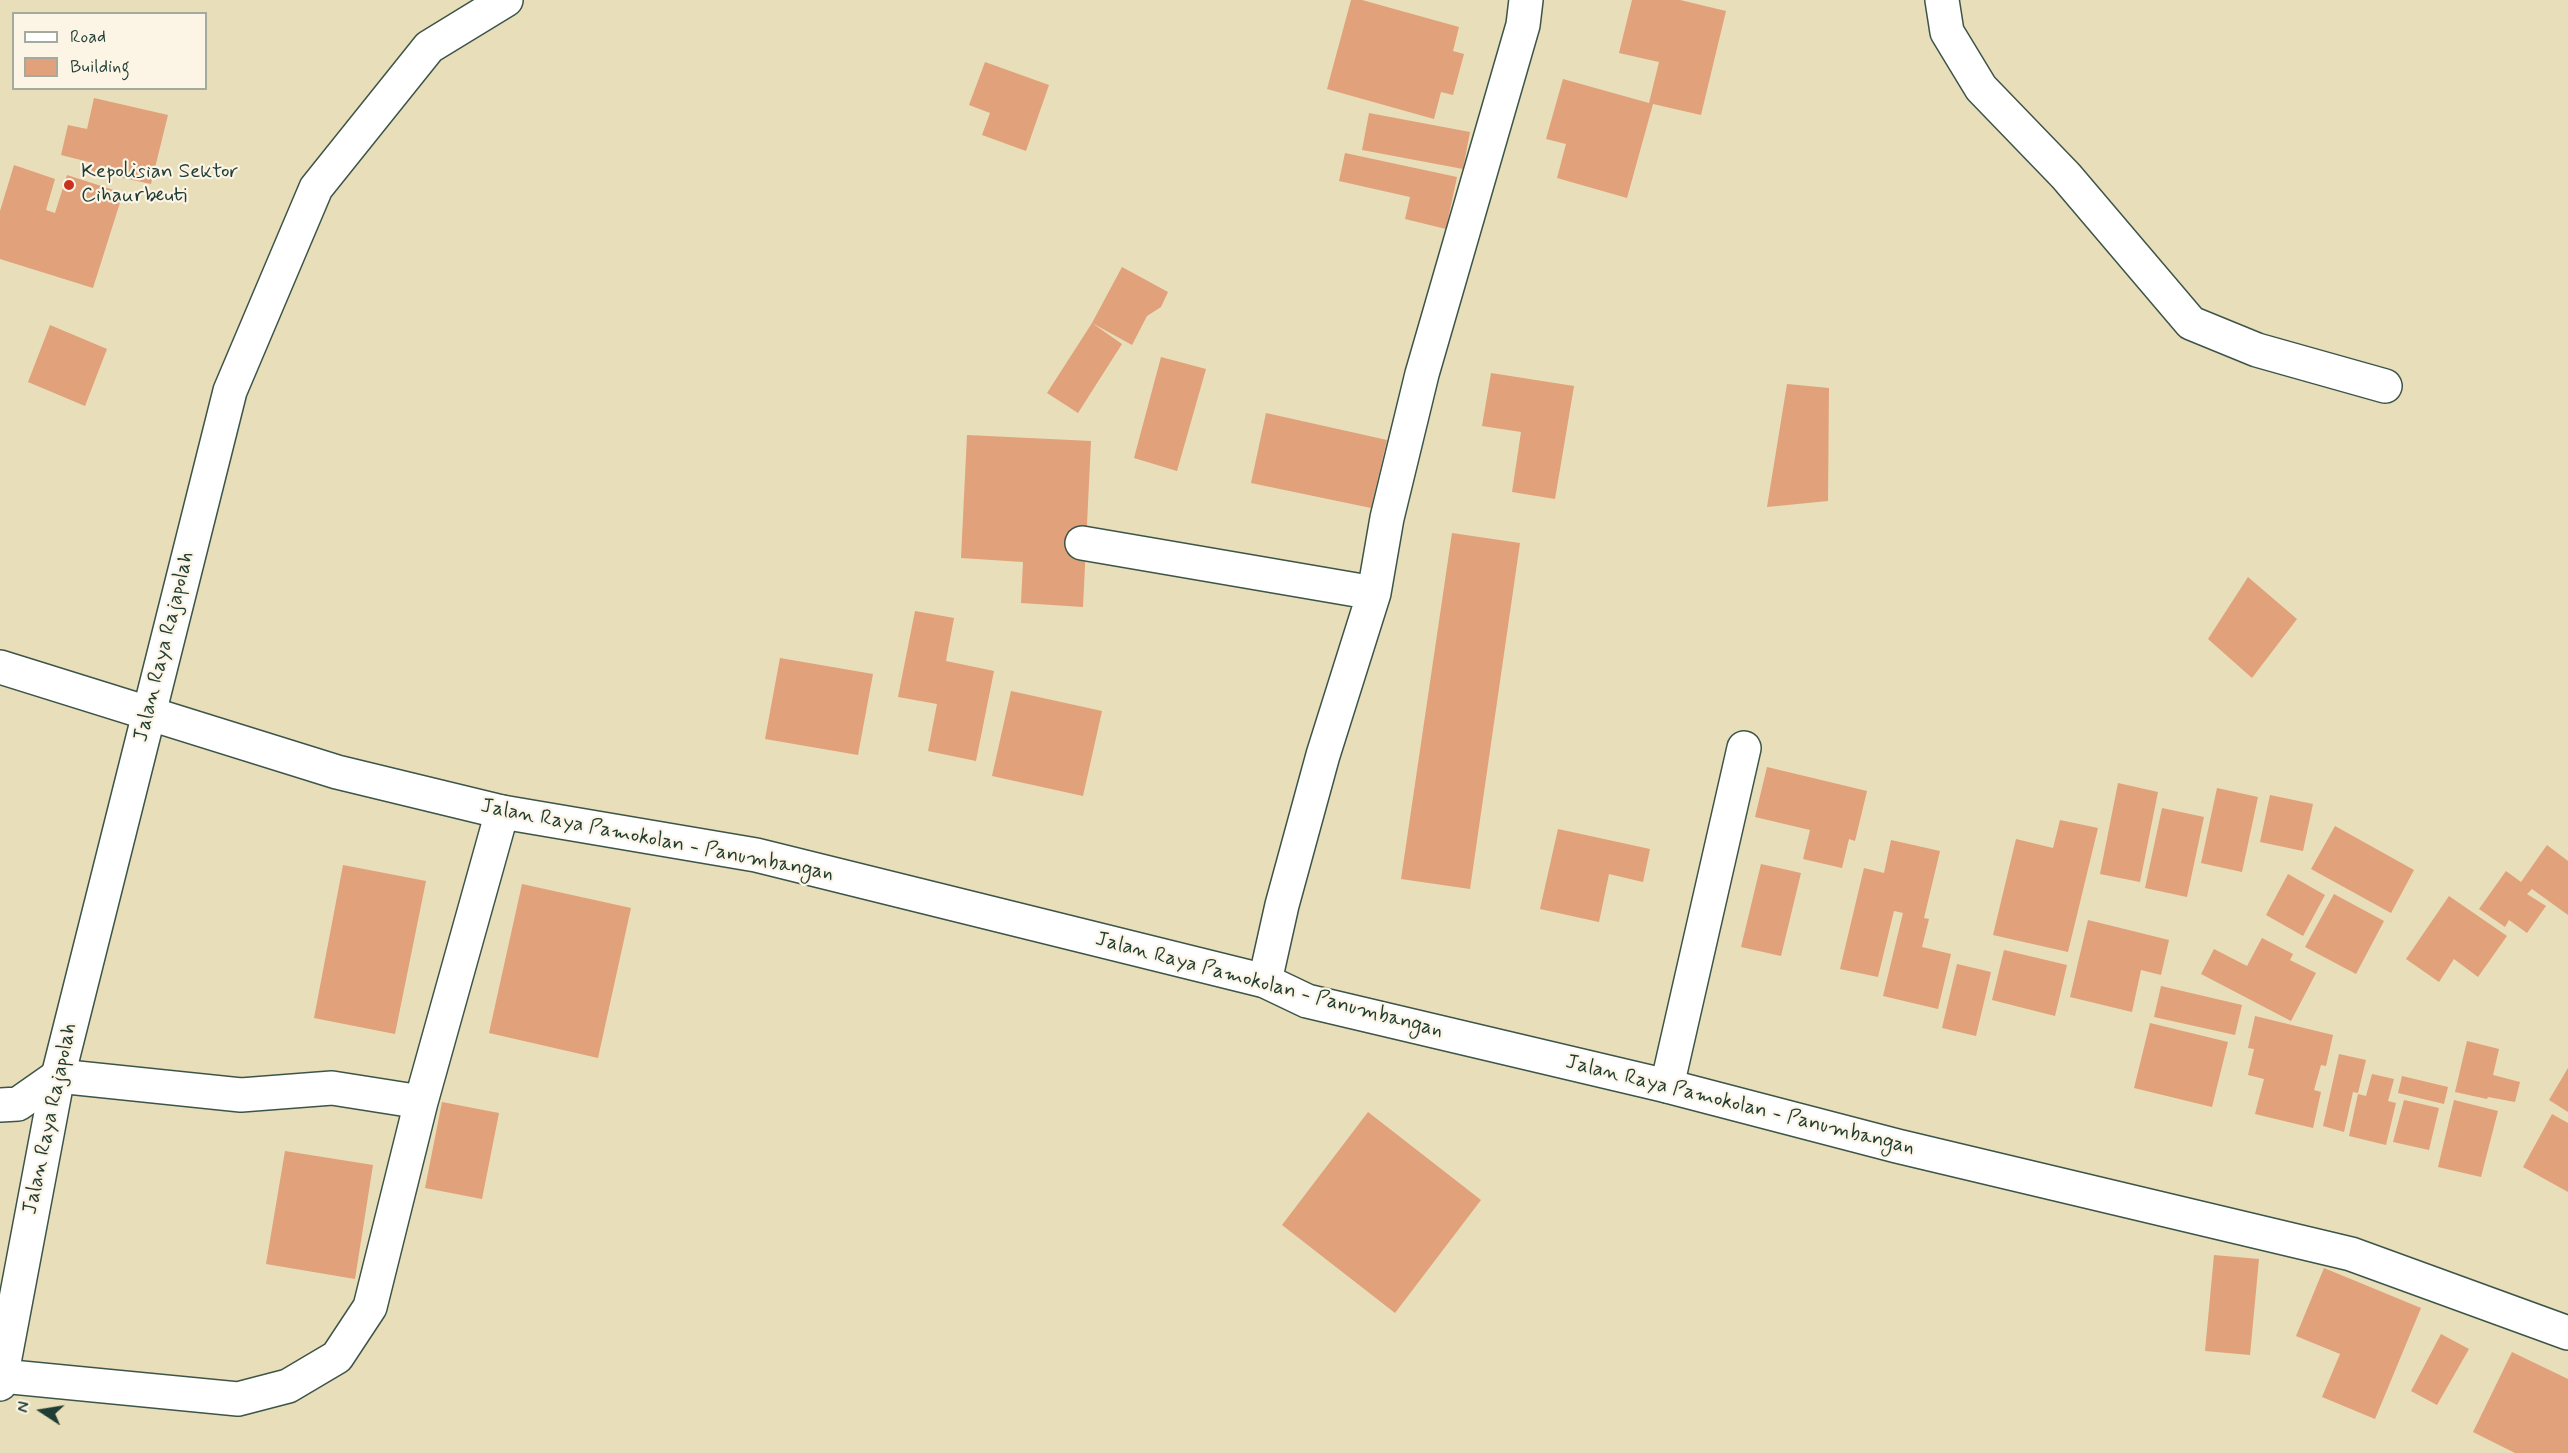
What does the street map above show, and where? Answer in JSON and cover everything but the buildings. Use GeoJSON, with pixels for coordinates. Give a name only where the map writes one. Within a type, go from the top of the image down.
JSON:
{"type":"FeatureCollection","features":[{"type":"Feature","properties":{"kind":"main road","name":"Jalan Raya Rajapolah"},"geometry":{"type":"LineString","coordinates":[[1,1380],[4,1332],[58,1076],[230,391],[316,188],[429,47],[506,0]]}},
{"type":"Feature","properties":{"kind":"main road"},"geometry":{"type":"LineString","coordinates":[[1265,981],[1282,905],[1323,755],[1374,592],[1387,518],[1422,374],[1523,25],[1526,0]]}},
{"type":"Feature","properties":{"kind":"main road"},"geometry":{"type":"LineString","coordinates":[[1941,0],[1947,32],[1981,88],[2066,176],[2191,323],[2257,350],[2385,386]]}},
{"type":"Feature","properties":{"kind":"main road"},"geometry":{"type":"LineString","coordinates":[[1082,543],[1374,592]]}},
{"type":"Feature","properties":{"kind":"main road","name":"Jalan Raya Pamokolan - Panumbangan"},"geometry":{"type":"LineString","coordinates":[[0,668],[337,772],[502,812],[756,855],[1265,981],[1307,1001],[1667,1086],[1909,1149],[2351,1254],[2568,1333]]}},
{"type":"Feature","properties":{"kind":"main road"},"geometry":{"type":"LineString","coordinates":[[1667,1086],[1744,748]]}},
{"type":"Feature","properties":{"kind":"main road"},"geometry":{"type":"LineString","coordinates":[[1,1380],[238,1399],[288,1386],[337,1357],[370,1307],[420,1102],[502,812]]}},
{"type":"Feature","properties":{"kind":"main road"},"geometry":{"type":"LineString","coordinates":[[0,1104],[18,1104],[58,1076],[241,1095],[332,1088],[420,1102]]}},
{"type":"Feature","properties":{"kind":"place","name":"Kepolisian Sektor Cihaurbeuti"},"geometry":{"type":"Point","coordinates":[69,185]}}]}
